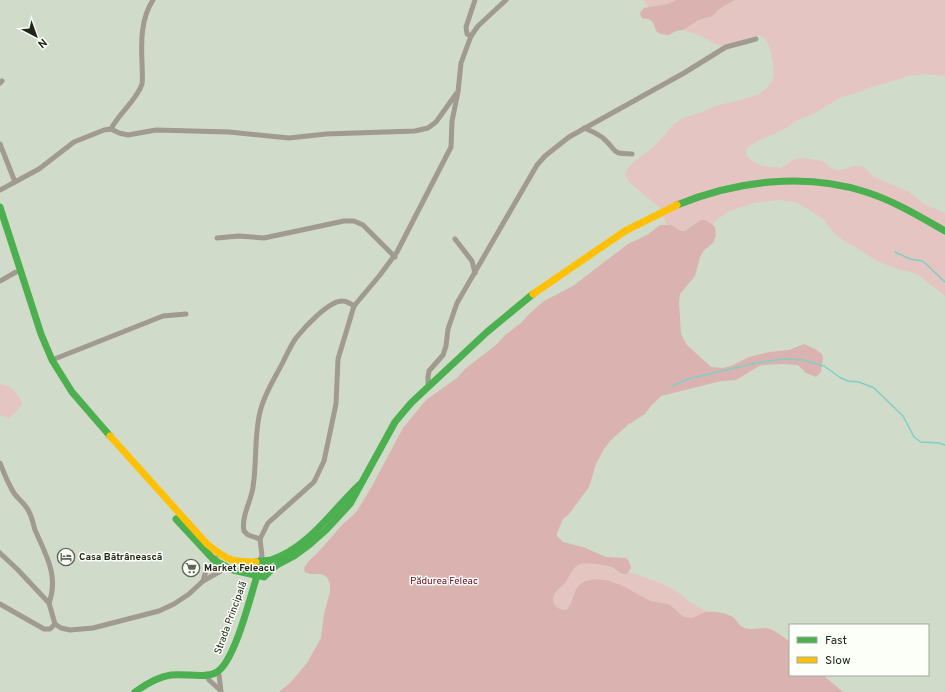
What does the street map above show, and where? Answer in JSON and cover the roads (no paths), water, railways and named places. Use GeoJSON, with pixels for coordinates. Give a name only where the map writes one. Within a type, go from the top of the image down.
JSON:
{"type":"FeatureCollection","features":[{"type":"Feature","properties":{"kind":"main road"},"geometry":{"type":"LineString","coordinates":[[0,223],[36,336],[48,362],[62,385],[77,405],[208,555],[228,568],[264,577],[278,565],[302,551],[350,504],[395,422],[407,406],[428,386],[507,314],[563,272],[606,243],[659,212],[700,197],[744,186],[769,182],[810,182],[851,187],[888,201],[945,231]]}},
{"type":"Feature","properties":{"kind":"main road"},"geometry":{"type":"LineString","coordinates":[[0,207],[41,334],[52,360],[65,382],[86,408],[200,537],[223,557],[236,562],[260,561],[282,555],[304,540],[361,483]]}},
{"type":"Feature","properties":{"kind":"main road"},"geometry":{"type":"LineString","coordinates":[[260,561],[269,566],[268,573]]}},
{"type":"Feature","properties":{"kind":"main road"},"geometry":{"type":"LineString","coordinates":[[256,576],[252,569],[260,561]]}},
{"type":"Feature","properties":{"kind":"main road","name":"Strada Principală"},"geometry":{"type":"LineString","coordinates":[[217,673],[226,663],[233,649],[256,576]]}},
{"type":"Feature","properties":{"kind":"main road"},"geometry":{"type":"LineString","coordinates":[[136,692],[158,678],[176,674],[217,673]]}},
{"type":"Feature","properties":{"kind":"street"},"geometry":{"type":"LineString","coordinates":[[111,129],[116,119],[134,99],[142,82],[143,20],[152,0]]}},
{"type":"Feature","properties":{"kind":"street"},"geometry":{"type":"LineString","coordinates":[[471,36],[467,34],[466,27],[475,0]]}},
{"type":"Feature","properties":{"kind":"street"},"geometry":{"type":"LineString","coordinates":[[260,561],[262,556],[260,539],[268,523],[314,482],[324,461],[336,404],[338,359],[354,306],[394,257],[451,147],[452,121],[458,92],[461,63],[471,36],[478,26],[506,0]]}},
{"type":"Feature","properties":{"kind":"street"},"geometry":{"type":"LineString","coordinates":[[428,386],[429,371],[443,355],[446,346],[448,329],[456,303],[537,165],[545,156],[556,146],[584,128],[684,73],[726,47],[756,39]]}},
{"type":"Feature","properties":{"kind":"street"},"geometry":{"type":"LineString","coordinates":[[0,190],[39,169],[74,142],[104,130],[111,129],[128,135],[156,130],[229,132],[289,138],[326,134],[415,131],[428,128],[436,122],[458,92]]}},
{"type":"Feature","properties":{"kind":"street"},"geometry":{"type":"LineString","coordinates":[[584,128],[603,138],[616,153],[632,154]]}},
{"type":"Feature","properties":{"kind":"street"},"geometry":{"type":"LineString","coordinates":[[0,144],[15,182]]}},
{"type":"Feature","properties":{"kind":"street"},"geometry":{"type":"LineString","coordinates":[[217,238],[239,236],[264,238],[344,221],[354,221],[362,225],[394,257]]}},
{"type":"Feature","properties":{"kind":"street"},"geometry":{"type":"LineString","coordinates":[[455,239],[472,261],[475,273]]}},
{"type":"Feature","properties":{"kind":"street"},"geometry":{"type":"LineString","coordinates":[[0,281],[16,272]]}},
{"type":"Feature","properties":{"kind":"street"},"geometry":{"type":"LineString","coordinates":[[260,539],[244,532],[243,520],[252,497],[256,471],[257,429],[260,410],[264,399],[296,339],[319,314],[329,305],[343,300],[354,306]]}},
{"type":"Feature","properties":{"kind":"street"},"geometry":{"type":"LineString","coordinates":[[52,360],[163,316],[186,314]]}},
{"type":"Feature","properties":{"kind":"street"},"geometry":{"type":"LineString","coordinates":[[0,463],[9,485],[15,495],[28,510],[49,560],[53,593],[49,603]]}},
{"type":"Feature","properties":{"kind":"street"},"geometry":{"type":"LineString","coordinates":[[0,553],[49,603],[55,624],[61,628],[70,630],[93,628],[159,611],[174,604],[203,581],[228,568]]}},
{"type":"Feature","properties":{"kind":"street"},"geometry":{"type":"LineString","coordinates":[[203,581],[205,574],[214,560],[223,557]]}},
{"type":"Feature","properties":{"kind":"street"},"geometry":{"type":"LineString","coordinates":[[0,604],[44,629],[50,629],[55,624]]}},
{"type":"Feature","properties":{"kind":"street"},"geometry":{"type":"LineString","coordinates":[[217,673],[221,691]]}},
{"type":"Feature","properties":{"kind":"street"},"geometry":{"type":"LineString","coordinates":[[206,674],[209,680],[221,691]]}},
{"type":"Feature","properties":{"kind":"waterway"},"geometry":{"type":"LineString","coordinates":[[895,252],[910,259],[922,261],[945,282]]}},
{"type":"Feature","properties":{"kind":"waterway"},"geometry":{"type":"LineString","coordinates":[[672,386],[688,379],[756,363],[783,359],[803,360],[824,366],[848,381],[859,382],[874,388],[903,416],[914,437],[921,442],[939,443],[945,445]]}},
{"type":"Feature","properties":{"kind":"place","name":"Casa Bătrânească"},"geometry":{"type":"Point","coordinates":[66,557]}},
{"type":"Feature","properties":{"kind":"place","name":"Market Feleacu"},"geometry":{"type":"Point","coordinates":[191,568]}},
{"type":"Feature","properties":{"kind":"park label","name":"Pădurea Feleac"},"geometry":{"type":"Point","coordinates":[444,581]}}]}
